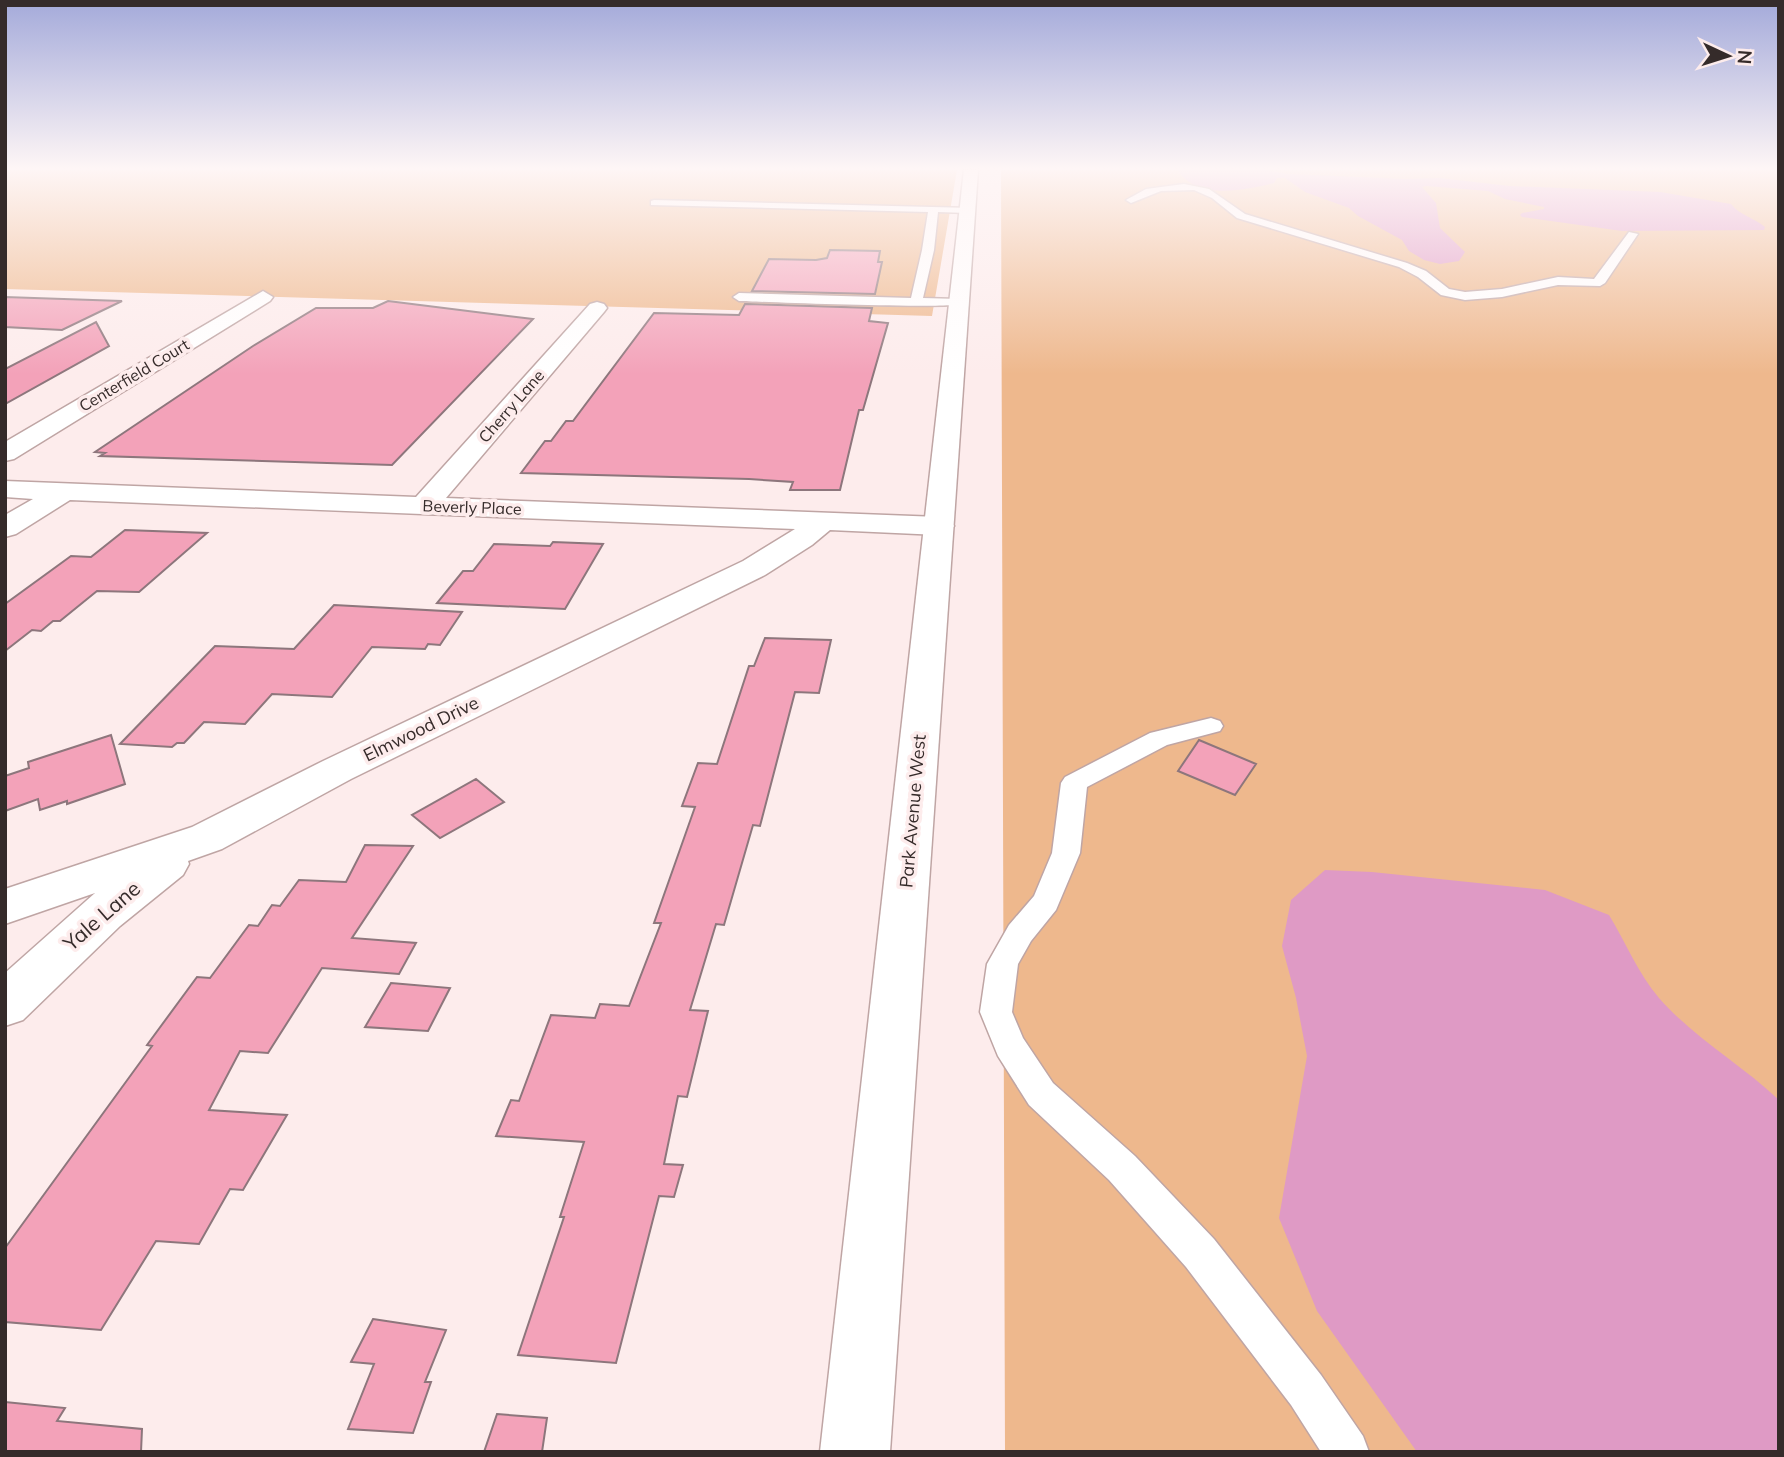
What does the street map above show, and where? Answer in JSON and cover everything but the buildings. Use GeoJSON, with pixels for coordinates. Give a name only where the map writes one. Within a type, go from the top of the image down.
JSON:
{"type":"FeatureCollection","features":[{"type":"Feature","properties":{"kind":"street","name":"Park Avenue West"},"geometry":{"type":"LineString","coordinates":[[855,1452],[959,303],[958,238]]}},
{"type":"Feature","properties":{"kind":"street","name":"Centerfield Court"},"geometry":{"type":"LineString","coordinates":[[5,453],[263,297]]}},
{"type":"Feature","properties":{"kind":"street","name":"Cherry Lane"},"geometry":{"type":"LineString","coordinates":[[424,505],[597,308]]}},
{"type":"Feature","properties":{"kind":"street","name":"Beverly Place"},"geometry":{"type":"LineString","coordinates":[[5,489],[939,526]]}},
{"type":"Feature","properties":{"kind":"street"},"geometry":{"type":"LineString","coordinates":[[5,528],[65,491]]}},
{"type":"Feature","properties":{"kind":"street","name":"Elmwood Drive"},"geometry":{"type":"LineString","coordinates":[[5,907],[207,838],[337,770],[754,568],[801,539],[823,521]]}},
{"type":"Feature","properties":{"kind":"street","name":"Yale Lane"},"geometry":{"type":"LineString","coordinates":[[5,1005],[90,923],[142,881],[207,838]]}},
{"type":"Feature","properties":{"kind":"lane"},"geometry":{"type":"LineString","coordinates":[[916,302],[928,250],[935,238]]}},
{"type":"Feature","properties":{"kind":"lane"},"geometry":{"type":"LineString","coordinates":[[1314,238],[1403,265],[1422,274],[1445,292],[1465,296],[1502,293],[1558,281],[1596,283],[1601,280],[1630,238]]}},
{"type":"Feature","properties":{"kind":"lane"},"geometry":{"type":"LineString","coordinates":[[739,297],[959,303]]}},
{"type":"Feature","properties":{"kind":"lane"},"geometry":{"type":"LineString","coordinates":[[1212,726],[1159,739],[1074,783],[1066,853],[1046,902],[1020,933],[1003,964],[996,1012],[1010,1045],[1041,1094],[1122,1168],[1200,1253],[1307,1390],[1348,1452]]}},
{"type":"Feature","properties":{"kind":"shaded area"},"geometry":{"type":"Polygon","coordinates":[[[5,238],[945,238],[932,316],[5,289],[5,238]]]}},
{"type":"Feature","properties":{"kind":"shaded area"},"geometry":{"type":"Polygon","coordinates":[[[1001,238],[1779,238],[1779,1452],[1005,1452],[1001,238]]]}},
{"type":"Feature","properties":{"kind":"shaded area"},"geometry":{"type":"Polygon","coordinates":[[[1398,238],[1450,238],[1465,252],[1459,261],[1440,264],[1424,260],[1409,251],[1398,238]]]}},
{"type":"Feature","properties":{"kind":"shaded area"},"geometry":{"type":"Polygon","coordinates":[[[1325,870],[1372,872],[1545,890],[1609,915],[1638,968],[1659,998],[1687,1026],[1779,1100],[1779,1452],[1417,1452],[1317,1311],[1279,1218],[1307,1056],[1296,998],[1282,946],[1291,900],[1325,870]]]}}]}
